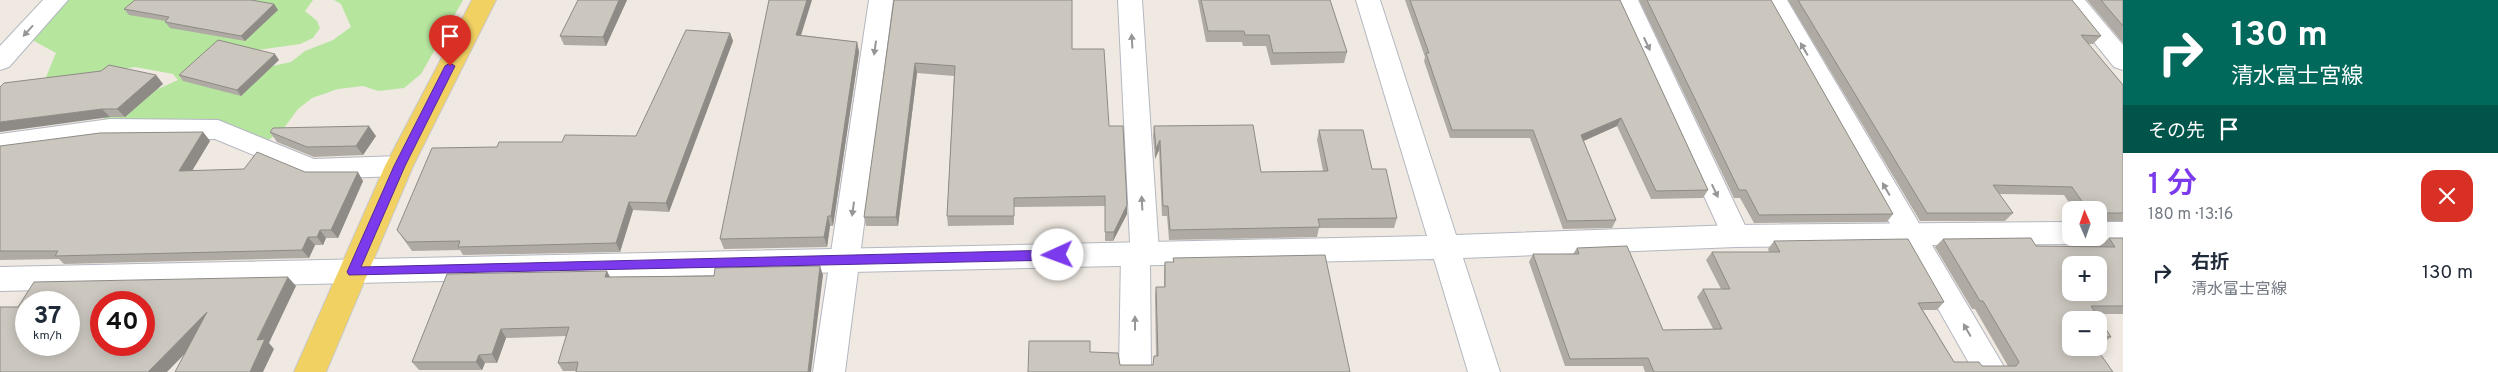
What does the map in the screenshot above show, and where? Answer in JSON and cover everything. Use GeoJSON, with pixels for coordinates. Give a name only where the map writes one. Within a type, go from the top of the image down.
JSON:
{"type":"FeatureCollection","features":[{"type":"Feature","properties":{"kind":"main road"},"geometry":{"type":"LineString","coordinates":[[310,372],[399,166],[484,0]]}},
{"type":"Feature","properties":{"kind":"street"},"geometry":{"type":"LineString","coordinates":[[0,61],[56,0]]}},
{"type":"Feature","properties":{"kind":"street"},"geometry":{"type":"LineString","coordinates":[[829,372],[881,0]]}},
{"type":"Feature","properties":{"kind":"street"},"geometry":{"type":"LineString","coordinates":[[1130,0],[1140,252],[1135,372]]}},
{"type":"Feature","properties":{"kind":"street"},"geometry":{"type":"LineString","coordinates":[[1368,0],[1484,372]]}},
{"type":"Feature","properties":{"kind":"street"},"geometry":{"type":"LineString","coordinates":[[1626,0],[1736,236]]}},
{"type":"Feature","properties":{"kind":"street"},"geometry":{"type":"LineString","coordinates":[[1775,0],[1991,372]]}},
{"type":"Feature","properties":{"kind":"street"},"geometry":{"type":"LineString","coordinates":[[2072,0],[2123,60]]}},
{"type":"Feature","properties":{"kind":"street"},"geometry":{"type":"LineString","coordinates":[[0,144],[110,129],[218,130],[312,169],[399,166]]}},
{"type":"Feature","properties":{"kind":"street"},"geometry":{"type":"LineString","coordinates":[[0,279],[846,261],[1140,252],[1445,247],[1736,236],[2062,233]]}},
{"type":"Feature","properties":{"kind":"street"},"geometry":{"type":"LineString","coordinates":[[2108,233],[2123,233]]}},
{"type":"Feature","properties":{"kind":"green space"},"geometry":{"type":"Polygon","coordinates":[[[55,0],[313,0],[305,11],[317,21],[320,28],[313,38],[300,44],[243,52],[268,67],[291,62],[305,51],[333,40],[351,27],[341,4],[334,0],[463,0],[421,74],[404,88],[378,91],[363,86],[338,89],[312,98],[298,109],[281,132],[268,140],[239,131],[120,125],[103,119],[116,108],[178,80],[173,74],[135,67],[44,82],[56,53],[25,36],[55,0]]]}},
{"type":"Feature","properties":{"kind":"building"},"geometry":{"type":"Polygon","coordinates":[[[135,0],[251,0],[274,4],[241,36],[165,22],[169,17],[124,9],[135,0]]]}},
{"type":"Feature","properties":{"kind":"building"},"geometry":{"type":"Polygon","coordinates":[[[578,0],[619,0],[603,37],[560,36],[578,0]]]}},
{"type":"Feature","properties":{"kind":"building"},"geometry":{"type":"Polygon","coordinates":[[[769,0],[807,0],[796,35],[857,42],[831,216],[828,216],[824,237],[720,239],[769,0]]]}},
{"type":"Feature","properties":{"kind":"building"},"geometry":{"type":"Polygon","coordinates":[[[894,0],[1072,0],[1072,49],[1104,49],[1109,126],[1123,126],[1127,205],[1114,232],[1105,232],[1105,196],[1014,198],[1014,216],[947,216],[955,66],[915,63],[896,217],[864,217],[894,0]]]}},
{"type":"Feature","properties":{"kind":"building"},"geometry":{"type":"Polygon","coordinates":[[[1201,0],[1330,0],[1347,52],[1273,53],[1269,35],[1245,35],[1244,31],[1208,31],[1201,0]]]}},
{"type":"Feature","properties":{"kind":"building"},"geometry":{"type":"Polygon","coordinates":[[[1410,0],[1620,0],[1708,190],[1656,191],[1621,118],[1581,135],[1616,220],[1567,221],[1533,130],[1452,130],[1426,53],[1429,53],[1410,0]]]}},
{"type":"Feature","properties":{"kind":"building"},"geometry":{"type":"Polygon","coordinates":[[[1647,0],[1771,0],[1893,214],[1759,215],[1746,190],[1739,190],[1647,0]]]}},
{"type":"Feature","properties":{"kind":"building"},"geometry":{"type":"Polygon","coordinates":[[[1798,0],[2072,0],[2101,36],[2081,35],[2123,85],[2123,213],[2108,213],[2108,201],[2082,201],[2072,187],[1993,185],[2013,213],[1927,213],[1798,0]]]}},
{"type":"Feature","properties":{"kind":"building"},"geometry":{"type":"Polygon","coordinates":[[[2101,0],[2123,0],[2123,26],[2101,0]]]}},
{"type":"Feature","properties":{"kind":"building"},"geometry":{"type":"Polygon","coordinates":[[[686,30],[730,33],[666,203],[629,202],[616,243],[458,247],[460,241],[407,242],[397,230],[432,148],[497,147],[499,142],[562,142],[565,135],[636,136],[686,30]]]}},
{"type":"Feature","properties":{"kind":"building"},"geometry":{"type":"Polygon","coordinates":[[[218,40],[275,54],[237,90],[179,75],[218,40]]]}},
{"type":"Feature","properties":{"kind":"building"},"geometry":{"type":"Polygon","coordinates":[[[109,65],[156,75],[117,109],[102,109],[0,122],[0,87],[4,83],[101,71],[109,65]]]}},
{"type":"Feature","properties":{"kind":"building"},"geometry":{"type":"Polygon","coordinates":[[[1253,125],[1261,172],[1328,171],[1319,130],[1363,130],[1372,169],[1386,169],[1397,218],[1318,219],[1320,227],[1170,230],[1168,206],[1163,206],[1160,140],[1156,149],[1154,126],[1253,125]]]}},
{"type":"Feature","properties":{"kind":"building"},"geometry":{"type":"Polygon","coordinates":[[[369,126],[356,146],[307,147],[270,132],[273,128],[369,126]]]}},
{"type":"Feature","properties":{"kind":"building"},"geometry":{"type":"Polygon","coordinates":[[[203,132],[179,171],[244,169],[257,152],[305,172],[358,172],[331,230],[320,230],[317,237],[308,237],[302,250],[55,256],[58,251],[0,251],[0,146],[100,133],[203,132]]]}},
{"type":"Feature","properties":{"kind":"building"},"geometry":{"type":"Polygon","coordinates":[[[2031,238],[2036,246],[2115,247],[2109,238],[2123,238],[2123,306],[2091,306],[2094,311],[2062,311],[2062,356],[2102,356],[2113,372],[1654,372],[1648,358],[1570,359],[1533,254],[1579,254],[1577,248],[1627,246],[1663,330],[1722,329],[1703,289],[1730,289],[1712,252],[1780,252],[1774,241],[1908,239],[1944,302],[1918,303],[1954,362],[1979,362],[1982,366],[2016,366],[2019,362],[1983,301],[1980,301],[1943,239],[2031,238]]]}},
{"type":"Feature","properties":{"kind":"building"},"geometry":{"type":"Polygon","coordinates":[[[1325,255],[1350,372],[1028,372],[1029,341],[1090,341],[1090,352],[1118,353],[1120,365],[1153,365],[1154,356],[1158,356],[1156,287],[1165,287],[1165,262],[1174,262],[1173,258],[1325,255]]]}},
{"type":"Feature","properties":{"kind":"building"},"geometry":{"type":"Polygon","coordinates":[[[820,266],[808,372],[576,372],[578,362],[558,363],[569,327],[501,329],[492,354],[479,355],[476,362],[412,362],[447,274],[607,271],[605,277],[714,276],[715,268],[820,266]]]}},
{"type":"Feature","properties":{"kind":"building"},"geometry":{"type":"Polygon","coordinates":[[[288,277],[257,340],[265,339],[250,372],[175,372],[207,312],[148,372],[0,372],[0,307],[15,307],[15,356],[80,356],[80,291],[28,291],[34,282],[288,277]]]}},
{"type":"Feature","properties":{"kind":"route"},"geometry":{"type":"LineString","coordinates":[[450,66],[399,166],[353,272],[1058,255]]}}]}
